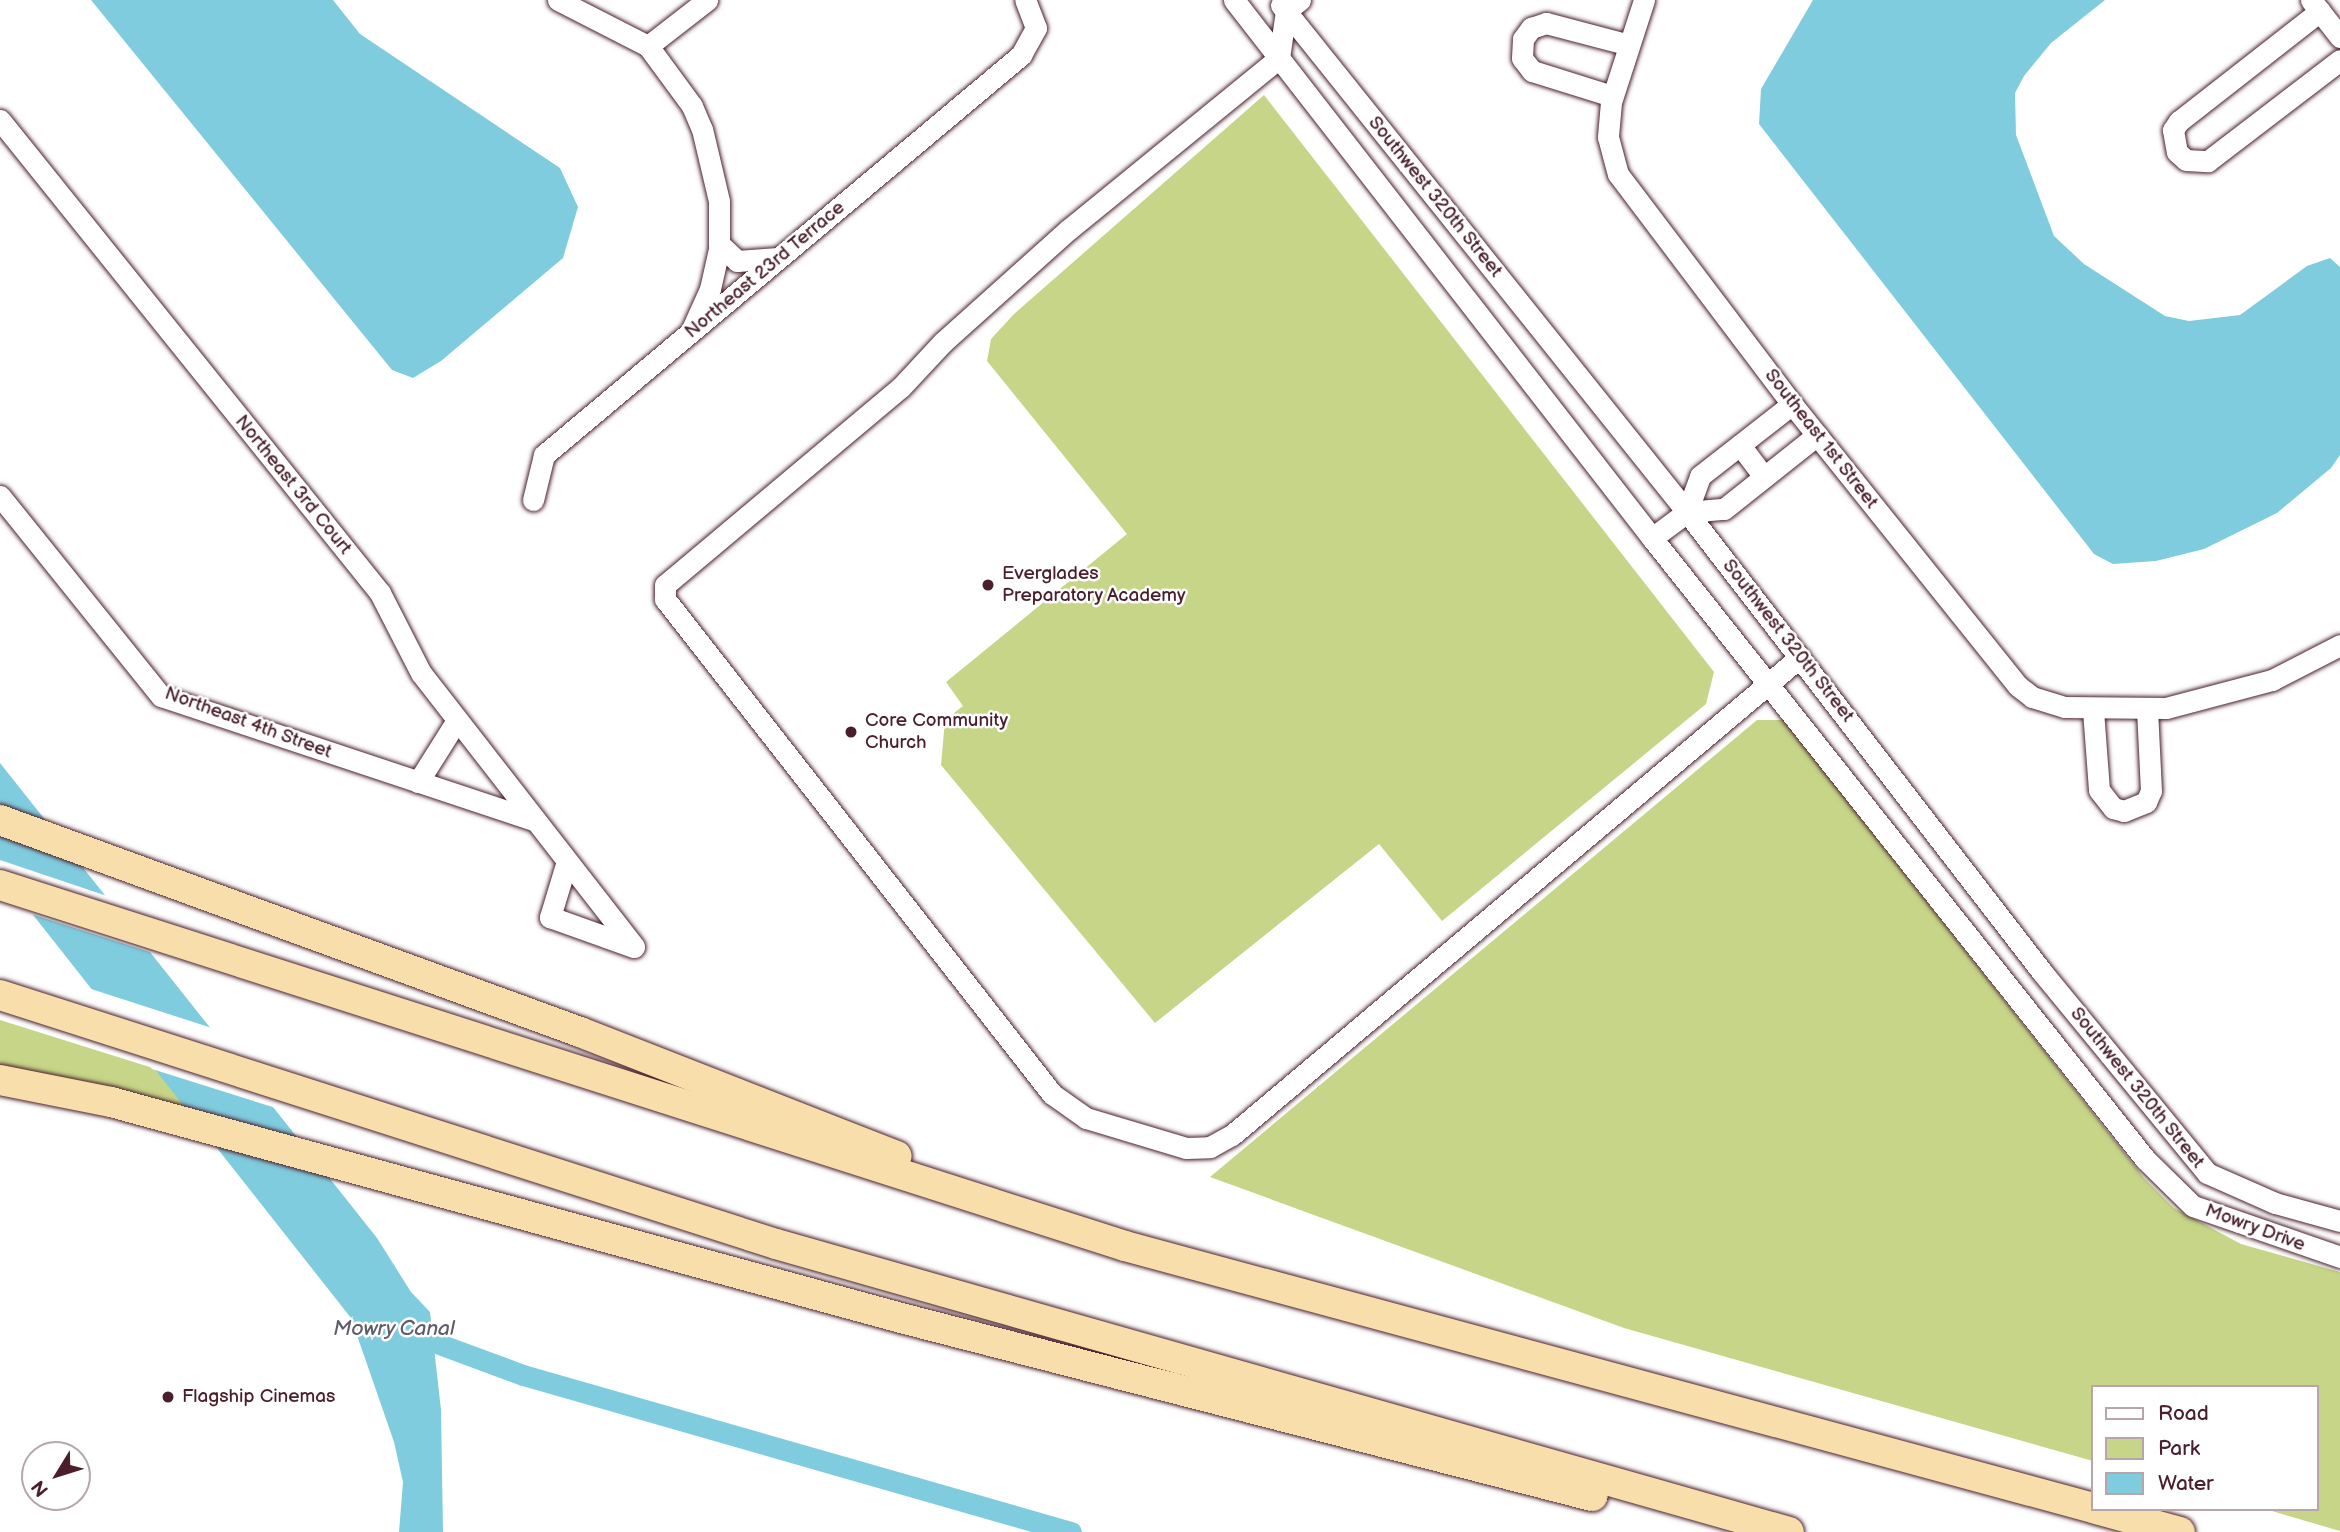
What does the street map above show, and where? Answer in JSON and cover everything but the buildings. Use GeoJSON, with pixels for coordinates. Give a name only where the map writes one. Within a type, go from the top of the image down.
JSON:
{"type":"FeatureCollection","features":[{"type":"Feature","properties":{"kind":"highway"},"geometry":{"type":"LineString","coordinates":[[0,820],[580,1032],[1125,1246]]}},
{"type":"Feature","properties":{"kind":"highway"},"geometry":{"type":"LineString","coordinates":[[0,885],[1125,1246],[2092,1508]]}},
{"type":"Feature","properties":{"kind":"highway"},"geometry":{"type":"LineString","coordinates":[[0,995],[776,1244],[1782,1530]]}},
{"type":"Feature","properties":{"kind":"highway"},"geometry":{"type":"LineString","coordinates":[[0,1080],[111,1102],[1364,1440],[1681,1518],[1782,1530]]}},
{"type":"Feature","properties":{"kind":"highway"},"geometry":{"type":"LineString","coordinates":[[2102,1511],[2180,1532]]}},
{"type":"Feature","properties":{"kind":"street"},"geometry":{"type":"LineString","coordinates":[[558,0],[648,46],[685,96],[702,129],[719,201],[719,244],[710,289],[691,333]]}},
{"type":"Feature","properties":{"kind":"street"},"geometry":{"type":"LineString","coordinates":[[648,46],[707,0]]}},
{"type":"Feature","properties":{"kind":"street","name":"Northeast 23rd Terrace"},"geometry":{"type":"LineString","coordinates":[[533,500],[544,455],[1021,55],[1036,27],[1026,0]]}},
{"type":"Feature","properties":{"kind":"street","name":"Southwest 320th Street"},"geometry":{"type":"LineString","coordinates":[[1234,0],[1652,538],[2146,1159]]}},
{"type":"Feature","properties":{"kind":"street","name":"Southeast 1st Street"},"geometry":{"type":"LineString","coordinates":[[1644,0],[1626,44],[1612,96],[1609,150],[1625,186],[1792,404],[2018,686],[2045,703],[2094,710],[2139,709],[2236,692],[2302,666],[2340,645]]}},
{"type":"Feature","properties":{"kind":"street"},"geometry":{"type":"LineString","coordinates":[[1288,4],[1279,58],[1069,229],[943,342],[901,387],[665,585],[665,599],[1027,1064],[1059,1101],[1086,1118],[1186,1147],[1222,1142],[1800,657]]}},
{"type":"Feature","properties":{"kind":"street","name":"Southwest 320th Street"},"geometry":{"type":"LineString","coordinates":[[1288,4],[1800,657],[2042,972],[2207,1173],[2275,1203],[2340,1221]]}},
{"type":"Feature","properties":{"kind":"street"},"geometry":{"type":"LineString","coordinates":[[2340,37],[2316,6],[2179,121],[2173,130],[2177,152],[2186,160],[2208,161],[2340,60]]}},
{"type":"Feature","properties":{"kind":"street"},"geometry":{"type":"LineString","coordinates":[[1612,96],[1532,71],[1522,58],[1522,39],[1531,28],[1546,23],[1626,44]]}},
{"type":"Feature","properties":{"kind":"street","name":"Northeast 3rd Court"},"geometry":{"type":"LineString","coordinates":[[0,120],[380,593],[421,673],[567,861]]}},
{"type":"Feature","properties":{"kind":"street"},"geometry":{"type":"LineString","coordinates":[[719,244],[737,261],[766,261],[786,253]]}},
{"type":"Feature","properties":{"kind":"street"},"geometry":{"type":"LineString","coordinates":[[1687,512],[1700,476],[1792,404]]}},
{"type":"Feature","properties":{"kind":"street"},"geometry":{"type":"LineString","coordinates":[[1652,538],[1687,512],[1724,509],[1817,435]]}},
{"type":"Feature","properties":{"kind":"street"},"geometry":{"type":"LineString","coordinates":[[1740,445],[1764,477]]}},
{"type":"Feature","properties":{"kind":"street","name":"Northeast 4th Street"},"geometry":{"type":"LineString","coordinates":[[0,496],[161,696],[536,821]]}},
{"type":"Feature","properties":{"kind":"street"},"geometry":{"type":"LineString","coordinates":[[2094,710],[2099,790],[2113,808],[2124,811],[2146,802],[2151,791],[2139,709]]}},
{"type":"Feature","properties":{"kind":"street"},"geometry":{"type":"LineString","coordinates":[[418,782],[457,720]]}},
{"type":"Feature","properties":{"kind":"street","name":"Mowry Drive"},"geometry":{"type":"LineString","coordinates":[[2146,1159],[2193,1206],[2340,1257]]}},
{"type":"Feature","properties":{"kind":"green space"},"geometry":{"type":"Polygon","coordinates":[[[1264,95],[1714,672],[1706,704],[1442,921],[1379,844],[1155,1023],[941,765],[945,720],[963,706],[946,682],[1127,534],[987,361],[991,339],[1014,314],[1264,95]]]}},
{"type":"Feature","properties":{"kind":"green space"},"geometry":{"type":"Polygon","coordinates":[[[1757,720],[1784,720],[2144,1178],[2174,1208],[2241,1244],[2340,1272],[2340,1531],[2272,1511],[2319,1511],[2319,1385],[2092,1385],[2092,1461],[1624,1328],[1210,1177],[1757,720]]]}},
{"type":"Feature","properties":{"kind":"green space"},"geometry":{"type":"Polygon","coordinates":[[[0,1020],[156,1069],[187,1108],[0,1065],[0,1020]]]}},
{"type":"Feature","properties":{"kind":"water"},"geometry":{"type":"Polygon","coordinates":[[[91,0],[333,0],[360,34],[560,168],[578,207],[563,258],[441,361],[413,378],[392,370],[91,0]]]}},
{"type":"Feature","properties":{"kind":"water"},"geometry":{"type":"Polygon","coordinates":[[[1813,0],[2105,0],[2051,43],[2024,76],[2015,93],[2016,135],[2054,236],[2084,264],[2165,316],[2189,321],[2240,315],[2307,266],[2330,258],[2340,267],[2340,455],[2331,468],[2277,513],[2204,549],[2156,561],[2113,564],[2094,554],[1759,124],[1761,89],[1813,0]]]}},
{"type":"Feature","properties":{"kind":"water","name":"Mowry Canal"},"geometry":{"type":"Polygon","coordinates":[[[0,763],[377,1238],[411,1292],[430,1312],[441,1410],[443,1532],[399,1532],[403,1482],[394,1442],[351,1318],[0,873],[0,763]]]}},
{"type":"Feature","properties":{"kind":"pier"},"geometry":{"type":"Polygon","coordinates":[[[0,860],[110,897],[156,954],[28,913],[0,878],[0,860]]]}},
{"type":"Feature","properties":{"kind":"pier"},"geometry":{"type":"Polygon","coordinates":[[[88,988],[215,1029],[279,1109],[152,1069],[88,988]]]}},
{"type":"Feature","properties":{"kind":"waterway","name":"Mowry Canal"},"geometry":{"type":"LineString","coordinates":[[412,1328],[431,1341],[523,1375],[1071,1532]]}},
{"type":"Feature","properties":{"kind":"place","name":"Everglades Preparatory Academy"},"geometry":{"type":"Point","coordinates":[988,585]}},
{"type":"Feature","properties":{"kind":"place","name":"Core Community Church"},"geometry":{"type":"Point","coordinates":[851,732]}},
{"type":"Feature","properties":{"kind":"place","name":"Flagship Cinemas"},"geometry":{"type":"Point","coordinates":[168,1397]}}]}
